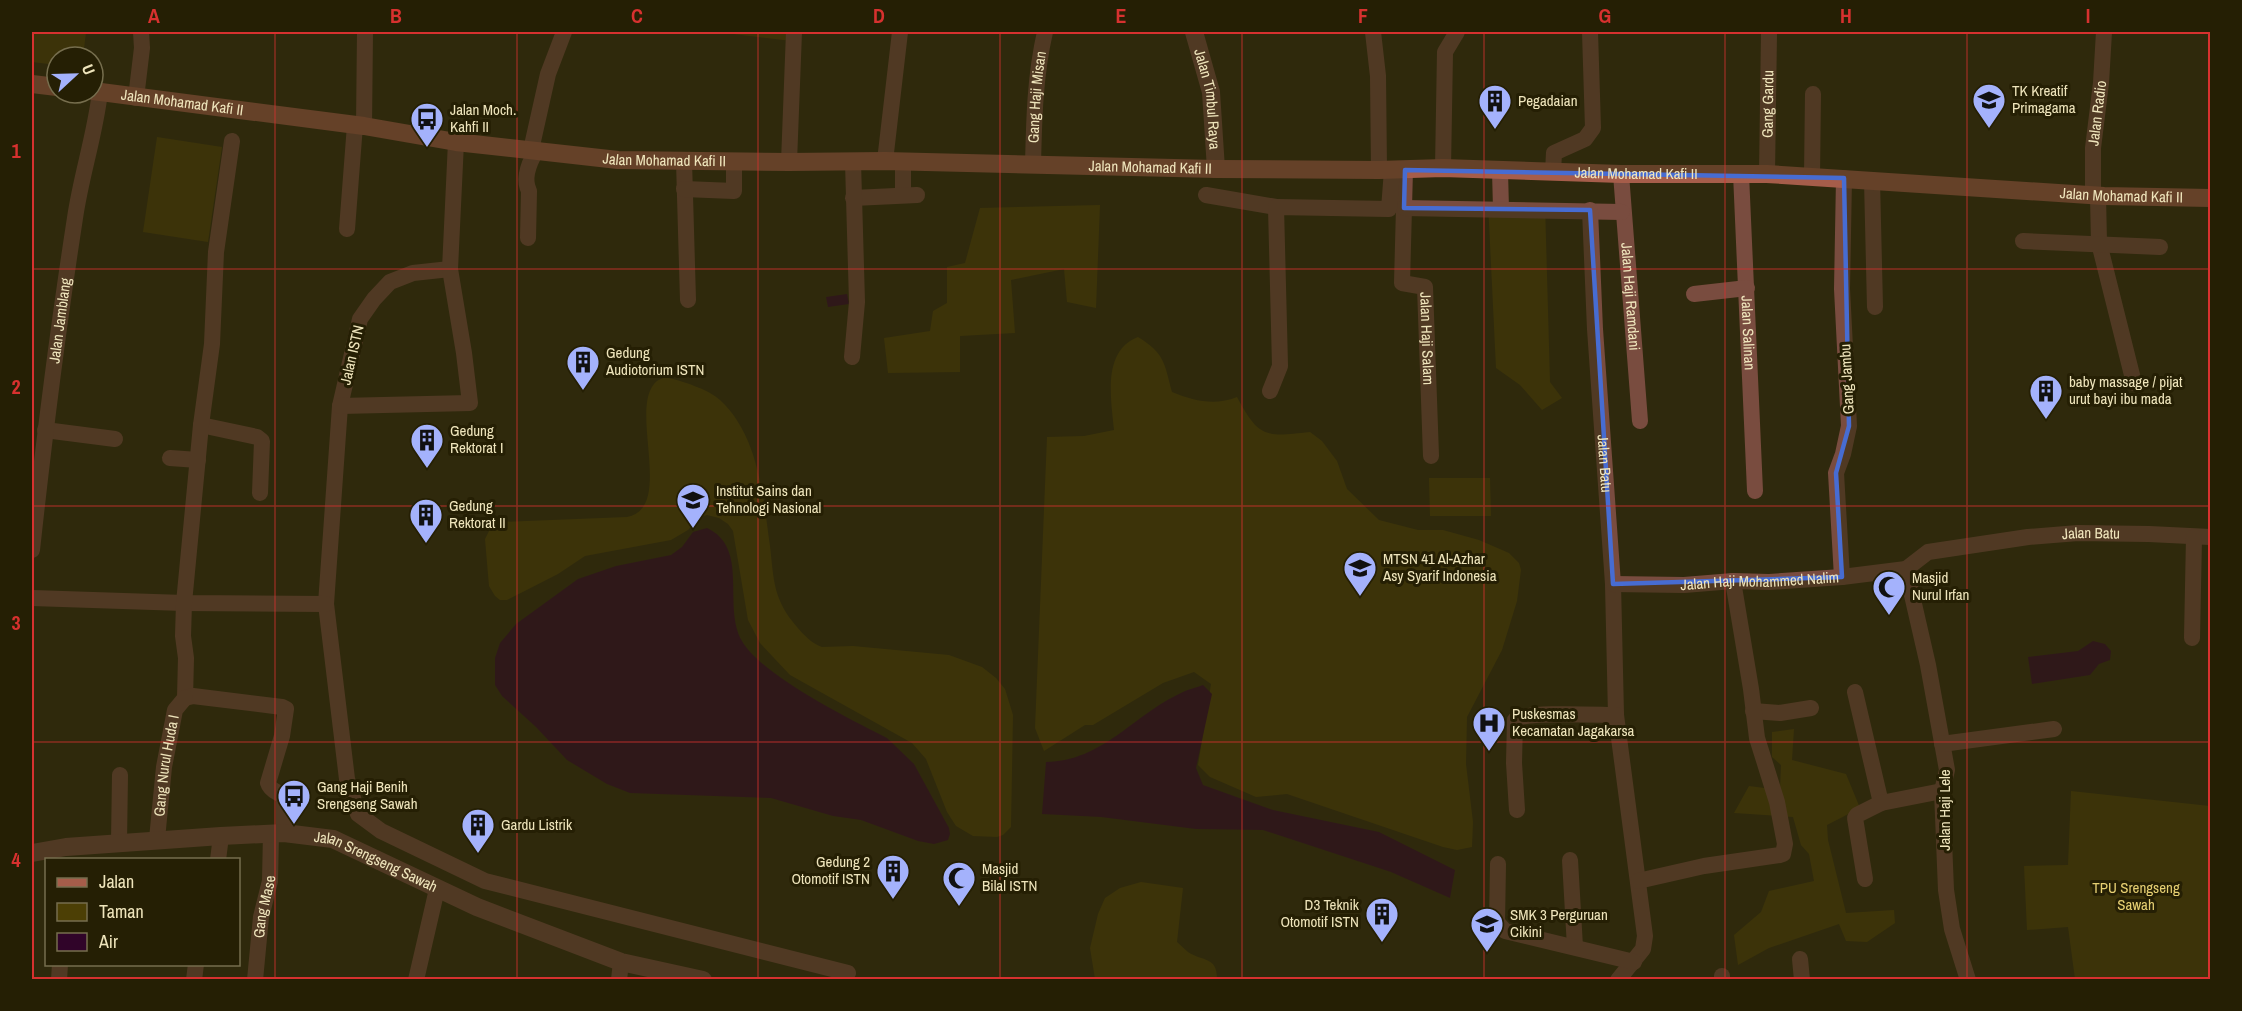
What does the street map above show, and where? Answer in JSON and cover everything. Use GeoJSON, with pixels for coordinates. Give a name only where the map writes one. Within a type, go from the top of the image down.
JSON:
{"type":"FeatureCollection","features":[{"type":"Feature","properties":{"kind":"main road","name":"Jalan Mohamad Kafi II"},"geometry":{"type":"LineString","coordinates":[[105,100],[136,98],[532,154],[618,159],[687,175],[734,171],[789,162],[853,165],[885,161],[903,166],[1033,165],[1391,174],[1443,168],[1500,177],[1553,172],[1622,196],[1767,174],[1812,176],[1844,182],[1872,192],[2096,199],[2211,198]]}},
{"type":"Feature","properties":{"kind":"street"},"geometry":{"type":"LineString","coordinates":[[136,98],[141,32]]}},
{"type":"Feature","properties":{"kind":"street"},"geometry":{"type":"LineString","coordinates":[[347,229],[365,32]]}},
{"type":"Feature","properties":{"kind":"street"},"geometry":{"type":"LineString","coordinates":[[528,238],[529,191],[526,185],[535,125],[548,74],[564,32]]}},
{"type":"Feature","properties":{"kind":"street"},"geometry":{"type":"LineString","coordinates":[[789,162],[794,32]]}},
{"type":"Feature","properties":{"kind":"street"},"geometry":{"type":"LineString","coordinates":[[885,161],[900,32]]}},
{"type":"Feature","properties":{"kind":"street","name":"Gang Haji Misan"},"geometry":{"type":"LineString","coordinates":[[1033,165],[1036,93],[1040,53],[1045,32]]}},
{"type":"Feature","properties":{"kind":"street","name":"Jalan Timbul Raya"},"geometry":{"type":"LineString","coordinates":[[1194,32],[1211,92],[1216,169]]}},
{"type":"Feature","properties":{"kind":"street"},"geometry":{"type":"LineString","coordinates":[[1373,32],[1391,174],[1400,204]]}},
{"type":"Feature","properties":{"kind":"street"},"geometry":{"type":"LineString","coordinates":[[1443,168],[1445,52],[1457,32]]}},
{"type":"Feature","properties":{"kind":"street"},"geometry":{"type":"LineString","coordinates":[[1553,172],[1554,153],[1585,139],[1593,128],[1590,32]]}},
{"type":"Feature","properties":{"kind":"street","name":"Gang Gardu"},"geometry":{"type":"LineString","coordinates":[[1767,174],[1769,32]]}},
{"type":"Feature","properties":{"kind":"street","name":"Jalan Radio"},"geometry":{"type":"LineString","coordinates":[[2103,32],[2101,83],[2093,148],[2099,243],[2134,383]]}},
{"type":"Feature","properties":{"kind":"street"},"geometry":{"type":"LineString","coordinates":[[1812,176],[1813,94]]}},
{"type":"Feature","properties":{"kind":"street","name":"Jalan Jamblang"},"geometry":{"type":"LineString","coordinates":[[32,550],[45,430],[75,216],[96,105]]}},
{"type":"Feature","properties":{"kind":"street"},"geometry":{"type":"LineString","coordinates":[[185,698],[184,603],[201,425],[212,344],[216,252],[232,141]]}},
{"type":"Feature","properties":{"kind":"street"},"geometry":{"type":"LineString","coordinates":[[450,269],[456,142]]}},
{"type":"Feature","properties":{"kind":"street"},"geometry":{"type":"LineString","coordinates":[[852,357],[857,302],[853,165]]}},
{"type":"Feature","properties":{"kind":"street"},"geometry":{"type":"LineString","coordinates":[[853,195],[907,193],[903,166]]}},
{"type":"Feature","properties":{"kind":"street"},"geometry":{"type":"LineString","coordinates":[[688,300],[687,175],[734,191],[734,171]]}},
{"type":"Feature","properties":{"kind":"street","name":"Jalan Haji Salam"},"geometry":{"type":"LineString","coordinates":[[1391,174],[1400,204],[1402,283],[1425,286],[1431,456]]}},
{"type":"Feature","properties":{"kind":"street"},"geometry":{"type":"LineString","coordinates":[[1500,177],[1501,205]]}},
{"type":"Feature","properties":{"kind":"street","name":"Jalan Salinan"},"geometry":{"type":"LineString","coordinates":[[1741,178],[1755,491]]}},
{"type":"Feature","properties":{"kind":"street","name":"Gang Jambu"},"geometry":{"type":"LineString","coordinates":[[1842,577],[1836,473],[1849,426],[1842,289],[1844,182]]}},
{"type":"Feature","properties":{"kind":"street"},"geometry":{"type":"LineString","coordinates":[[1872,192],[1875,307]]}},
{"type":"Feature","properties":{"kind":"street"},"geometry":{"type":"LineString","coordinates":[[1206,195],[1276,207],[1400,204],[1501,205],[1590,210],[1622,196]]}},
{"type":"Feature","properties":{"kind":"street","name":"Jalan Haji Ramdani"},"geometry":{"type":"LineString","coordinates":[[1622,196],[1640,421]]}},
{"type":"Feature","properties":{"kind":"street"},"geometry":{"type":"LineString","coordinates":[[1270,391],[1280,366],[1276,207]]}},
{"type":"Feature","properties":{"kind":"street","name":"Jalan Batu"},"geometry":{"type":"LineString","coordinates":[[1590,210],[1595,329],[1613,584],[1616,716],[1645,936],[1643,949],[1618,980]]}},
{"type":"Feature","properties":{"kind":"street"},"geometry":{"type":"LineString","coordinates":[[2023,241],[2160,247]]}},
{"type":"Feature","properties":{"kind":"street","name":"Jalan ISTN"},"geometry":{"type":"LineString","coordinates":[[450,269],[470,403],[340,406],[360,320],[374,298],[390,282],[413,273],[450,269]]}},
{"type":"Feature","properties":{"kind":"street"},"geometry":{"type":"LineString","coordinates":[[1694,294],[1747,288]]}},
{"type":"Feature","properties":{"kind":"street"},"geometry":{"type":"LineString","coordinates":[[32,399],[49,403]]}},
{"type":"Feature","properties":{"kind":"street"},"geometry":{"type":"LineString","coordinates":[[340,406],[326,604],[347,779],[357,814],[381,831],[485,881],[848,973]]}},
{"type":"Feature","properties":{"kind":"street"},"geometry":{"type":"LineString","coordinates":[[201,425],[257,437],[262,441],[260,493]]}},
{"type":"Feature","properties":{"kind":"street"},"geometry":{"type":"LineString","coordinates":[[45,430],[115,439]]}},
{"type":"Feature","properties":{"kind":"street"},"geometry":{"type":"LineString","coordinates":[[170,458],[198,460]]}},
{"type":"Feature","properties":{"kind":"street","name":"Jalan Batu"},"geometry":{"type":"LineString","coordinates":[[1906,569],[1928,552],[2028,537],[2078,533],[2202,537]]}},
{"type":"Feature","properties":{"kind":"street"},"geometry":{"type":"LineString","coordinates":[[2192,638],[2202,537]]}},
{"type":"Feature","properties":{"kind":"street","name":"Jalan Haji Mohammed Nalim"},"geometry":{"type":"LineString","coordinates":[[1613,584],[1684,585],[1733,581],[1769,582],[1842,577],[1906,569]]}},
{"type":"Feature","properties":{"kind":"street","name":"Jalan Haji Lele"},"geometry":{"type":"LineString","coordinates":[[1906,569],[1928,665],[1947,770],[1942,791],[1947,890],[1952,929],[1968,980]]}},
{"type":"Feature","properties":{"kind":"street"},"geometry":{"type":"LineString","coordinates":[[1638,881],[1704,866],[1783,854],[1785,844],[1777,802],[1757,738],[1733,581]]}},
{"type":"Feature","properties":{"kind":"street"},"geometry":{"type":"LineString","coordinates":[[32,598],[184,603],[326,604]]}},
{"type":"Feature","properties":{"kind":"street"},"geometry":{"type":"LineString","coordinates":[[1855,692],[1881,803]]}},
{"type":"Feature","properties":{"kind":"street","name":"Gang Mase"},"geometry":{"type":"LineString","coordinates":[[185,698],[194,696],[286,709],[282,736],[268,783],[272,791],[284,798],[270,881],[261,917],[255,980]]}},
{"type":"Feature","properties":{"kind":"street","name":"Gang Nurul Huda I"},"geometry":{"type":"LineString","coordinates":[[157,840],[164,767],[175,710],[185,698]]}},
{"type":"Feature","properties":{"kind":"street"},"geometry":{"type":"LineString","coordinates":[[1753,711],[1780,713],[1811,708]]}},
{"type":"Feature","properties":{"kind":"street"},"geometry":{"type":"LineString","coordinates":[[1517,810],[1514,763],[1515,720],[1519,717],[1533,715],[1616,716]]}},
{"type":"Feature","properties":{"kind":"street"},"geometry":{"type":"LineString","coordinates":[[1942,744],[2054,729]]}},
{"type":"Feature","properties":{"kind":"street"},"geometry":{"type":"LineString","coordinates":[[120,775],[120,842]]}},
{"type":"Feature","properties":{"kind":"street"},"geometry":{"type":"LineString","coordinates":[[1865,879],[1855,818],[1858,813],[1881,803],[1942,791]]}},
{"type":"Feature","properties":{"kind":"street","name":"Jalan Srengseng Sawah"},"geometry":{"type":"LineString","coordinates":[[32,853],[65,853],[120,842],[278,833],[333,839],[437,889],[620,971],[703,980]]}},
{"type":"Feature","properties":{"kind":"street"},"geometry":{"type":"LineString","coordinates":[[218,858],[220,836]]}},
{"type":"Feature","properties":{"kind":"street"},"geometry":{"type":"LineString","coordinates":[[1570,860],[1575,947]]}},
{"type":"Feature","properties":{"kind":"street"},"geometry":{"type":"LineString","coordinates":[[1498,864],[1497,922],[1505,931],[1634,962]]}},
{"type":"Feature","properties":{"kind":"street"},"geometry":{"type":"LineString","coordinates":[[416,980],[437,889]]}},
{"type":"Feature","properties":{"kind":"street"},"geometry":{"type":"LineString","coordinates":[[1800,959],[1802,980]]}},
{"type":"Feature","properties":{"kind":"highlighted area"},"geometry":{"type":"Polygon","coordinates":[[[1405,170],[1844,178],[1849,426],[1836,473],[1842,577],[1613,584],[1590,210],[1404,208],[1405,170]]]}},
{"type":"Feature","properties":{"kind":"green space"},"geometry":{"type":"Polygon","coordinates":[[[32,32],[86,32],[84,45],[45,45],[45,64],[32,62],[32,32]]]}},
{"type":"Feature","properties":{"kind":"green space"},"geometry":{"type":"Polygon","coordinates":[[[717,32],[793,32],[792,41],[717,32]]]}},
{"type":"Feature","properties":{"kind":"green space"},"geometry":{"type":"Polygon","coordinates":[[[157,137],[222,147],[208,242],[143,232],[157,137]]]}},
{"type":"Feature","properties":{"kind":"green space"},"geometry":{"type":"Polygon","coordinates":[[[1488,202],[1545,203],[1550,382],[1562,398],[1542,410],[1520,385],[1496,368],[1488,202]]]}},
{"type":"Feature","properties":{"kind":"green space"},"geometry":{"type":"Polygon","coordinates":[[[1100,205],[1096,308],[1067,302],[1064,269],[1011,280],[1015,333],[960,336],[960,372],[888,373],[884,338],[930,331],[933,311],[947,303],[947,267],[965,263],[980,208],[1100,205]]]}},
{"type":"Feature","properties":{"kind":"green space"},"geometry":{"type":"Polygon","coordinates":[[[1138,337],[1159,354],[1172,392],[1188,398],[1213,402],[1237,397],[1251,420],[1265,432],[1283,434],[1310,432],[1322,441],[1337,461],[1347,489],[1379,520],[1418,530],[1443,530],[1479,540],[1509,553],[1519,563],[1521,570],[1517,601],[1502,650],[1467,717],[1466,764],[1473,822],[1472,847],[1457,850],[1443,847],[1287,794],[1256,797],[1210,777],[1198,765],[1211,684],[1194,672],[1163,683],[1093,725],[1085,725],[1044,751],[1035,728],[1047,437],[1084,436],[1114,430],[1111,377],[1114,364],[1119,353],[1127,344],[1138,337]]]}},
{"type":"Feature","properties":{"kind":"green space"},"geometry":{"type":"Polygon","coordinates":[[[665,377],[679,380],[715,396],[733,415],[743,431],[757,468],[776,589],[783,607],[799,630],[822,647],[853,646],[949,655],[982,667],[1005,689],[1013,715],[1011,827],[1003,835],[973,836],[956,826],[947,812],[926,759],[912,743],[790,675],[760,643],[748,620],[733,531],[719,518],[707,515],[700,517],[688,530],[671,540],[585,556],[558,574],[507,600],[500,600],[495,596],[489,586],[485,539],[492,525],[500,522],[627,517],[641,510],[648,496],[650,479],[646,416],[648,398],[654,384],[665,377]]]}},
{"type":"Feature","properties":{"kind":"green space"},"geometry":{"type":"Polygon","coordinates":[[[1429,478],[1490,478],[1491,516],[1430,516],[1429,478]]]}},
{"type":"Feature","properties":{"kind":"green space"},"geometry":{"type":"Polygon","coordinates":[[[1794,729],[1792,760],[1846,774],[1860,808],[1827,825],[1828,840],[1846,913],[1894,910],[1895,923],[1867,942],[1846,941],[1839,924],[1769,948],[1738,965],[1734,935],[1761,912],[1769,891],[1814,881],[1809,854],[1801,845],[1793,817],[1734,813],[1749,786],[1780,790],[1781,765],[1772,757],[1772,732],[1794,729]]]}},
{"type":"Feature","properties":{"kind":"green space","name":"TPU Srengseng Sawah"},"geometry":{"type":"Polygon","coordinates":[[[2071,791],[2210,806],[2210,979],[2075,979],[2068,927],[2027,930],[2024,866],[2068,865],[2071,791]]]}},
{"type":"Feature","properties":{"kind":"green space"},"geometry":{"type":"Polygon","coordinates":[[[1141,882],[1183,888],[1177,942],[1188,952],[1212,963],[1215,966],[1217,979],[1095,979],[1090,948],[1098,914],[1105,898],[1120,888],[1141,882]]]}},
{"type":"Feature","properties":{"kind":"water"},"geometry":{"type":"Polygon","coordinates":[[[847,294],[849,304],[828,307],[826,297],[847,294]]]}},
{"type":"Feature","properties":{"kind":"water"},"geometry":{"type":"Polygon","coordinates":[[[707,528],[720,537],[728,549],[732,563],[737,627],[742,641],[752,654],[808,696],[887,738],[914,764],[949,828],[948,840],[934,844],[918,841],[861,820],[833,816],[771,798],[630,793],[607,784],[567,760],[502,696],[495,685],[495,658],[500,643],[516,624],[578,579],[616,566],[671,555],[682,547],[693,532],[707,528]]]}},
{"type":"Feature","properties":{"kind":"water"},"geometry":{"type":"Polygon","coordinates":[[[2093,641],[2105,644],[2111,651],[2110,660],[2099,664],[2090,675],[2032,684],[2028,657],[2078,651],[2093,641]]]}},
{"type":"Feature","properties":{"kind":"water"},"geometry":{"type":"Polygon","coordinates":[[[1203,685],[1212,694],[1196,768],[1203,785],[1273,810],[1379,832],[1455,870],[1450,898],[1391,872],[1263,830],[1196,829],[1101,817],[1042,814],[1046,762],[1066,760],[1101,746],[1164,702],[1203,685]]]}},
{"type":"Feature","properties":{"kind":"place","name":"TK Kreatif Primagama"},"geometry":{"type":"Point","coordinates":[1989,129]}},
{"type":"Feature","properties":{"kind":"place","name":"Pegadaian"},"geometry":{"type":"Point","coordinates":[1495,130]}},
{"type":"Feature","properties":{"kind":"place","name":"Jalan Moch. Kahfi II"},"geometry":{"type":"Point","coordinates":[427,148]}},
{"type":"Feature","properties":{"kind":"place","name":"Gedung Audiotorium ISTN"},"geometry":{"type":"Point","coordinates":[583,391]}},
{"type":"Feature","properties":{"kind":"place","name":"baby massage / pijat urut bayi ibu mada"},"geometry":{"type":"Point","coordinates":[2046,420]}},
{"type":"Feature","properties":{"kind":"place","name":"Gedung Rektorat I"},"geometry":{"type":"Point","coordinates":[427,469]}},
{"type":"Feature","properties":{"kind":"place","name":"Institut Sains dan Tehnologi Nasional"},"geometry":{"type":"Point","coordinates":[693,529]}},
{"type":"Feature","properties":{"kind":"place","name":"Gedung Rektorat II"},"geometry":{"type":"Point","coordinates":[426,544]}},
{"type":"Feature","properties":{"kind":"place","name":"MTSN 41 Al-Azhar Asy Syarif Indonesia"},"geometry":{"type":"Point","coordinates":[1360,597]}},
{"type":"Feature","properties":{"kind":"place","name":"Masjid Nurul Irfan"},"geometry":{"type":"Point","coordinates":[1889,616]}},
{"type":"Feature","properties":{"kind":"place","name":"Puskesmas Kecamatan Jagakarsa"},"geometry":{"type":"Point","coordinates":[1489,752]}},
{"type":"Feature","properties":{"kind":"place","name":"Gang Haji Benih Srengseng Sawah"},"geometry":{"type":"Point","coordinates":[294,825]}},
{"type":"Feature","properties":{"kind":"place","name":"Gardu Listrik"},"geometry":{"type":"Point","coordinates":[478,854]}},
{"type":"Feature","properties":{"kind":"place","name":"Gedung 2 Otomotif ISTN"},"geometry":{"type":"Point","coordinates":[893,900]}},
{"type":"Feature","properties":{"kind":"place","name":"Masjid Bilal ISTN"},"geometry":{"type":"Point","coordinates":[959,907]}},
{"type":"Feature","properties":{"kind":"place","name":"D3 Teknik Otomotif ISTN"},"geometry":{"type":"Point","coordinates":[1382,943]}},
{"type":"Feature","properties":{"kind":"place","name":"SMK 3 Perguruan Cikini"},"geometry":{"type":"Point","coordinates":[1487,953]}}]}
